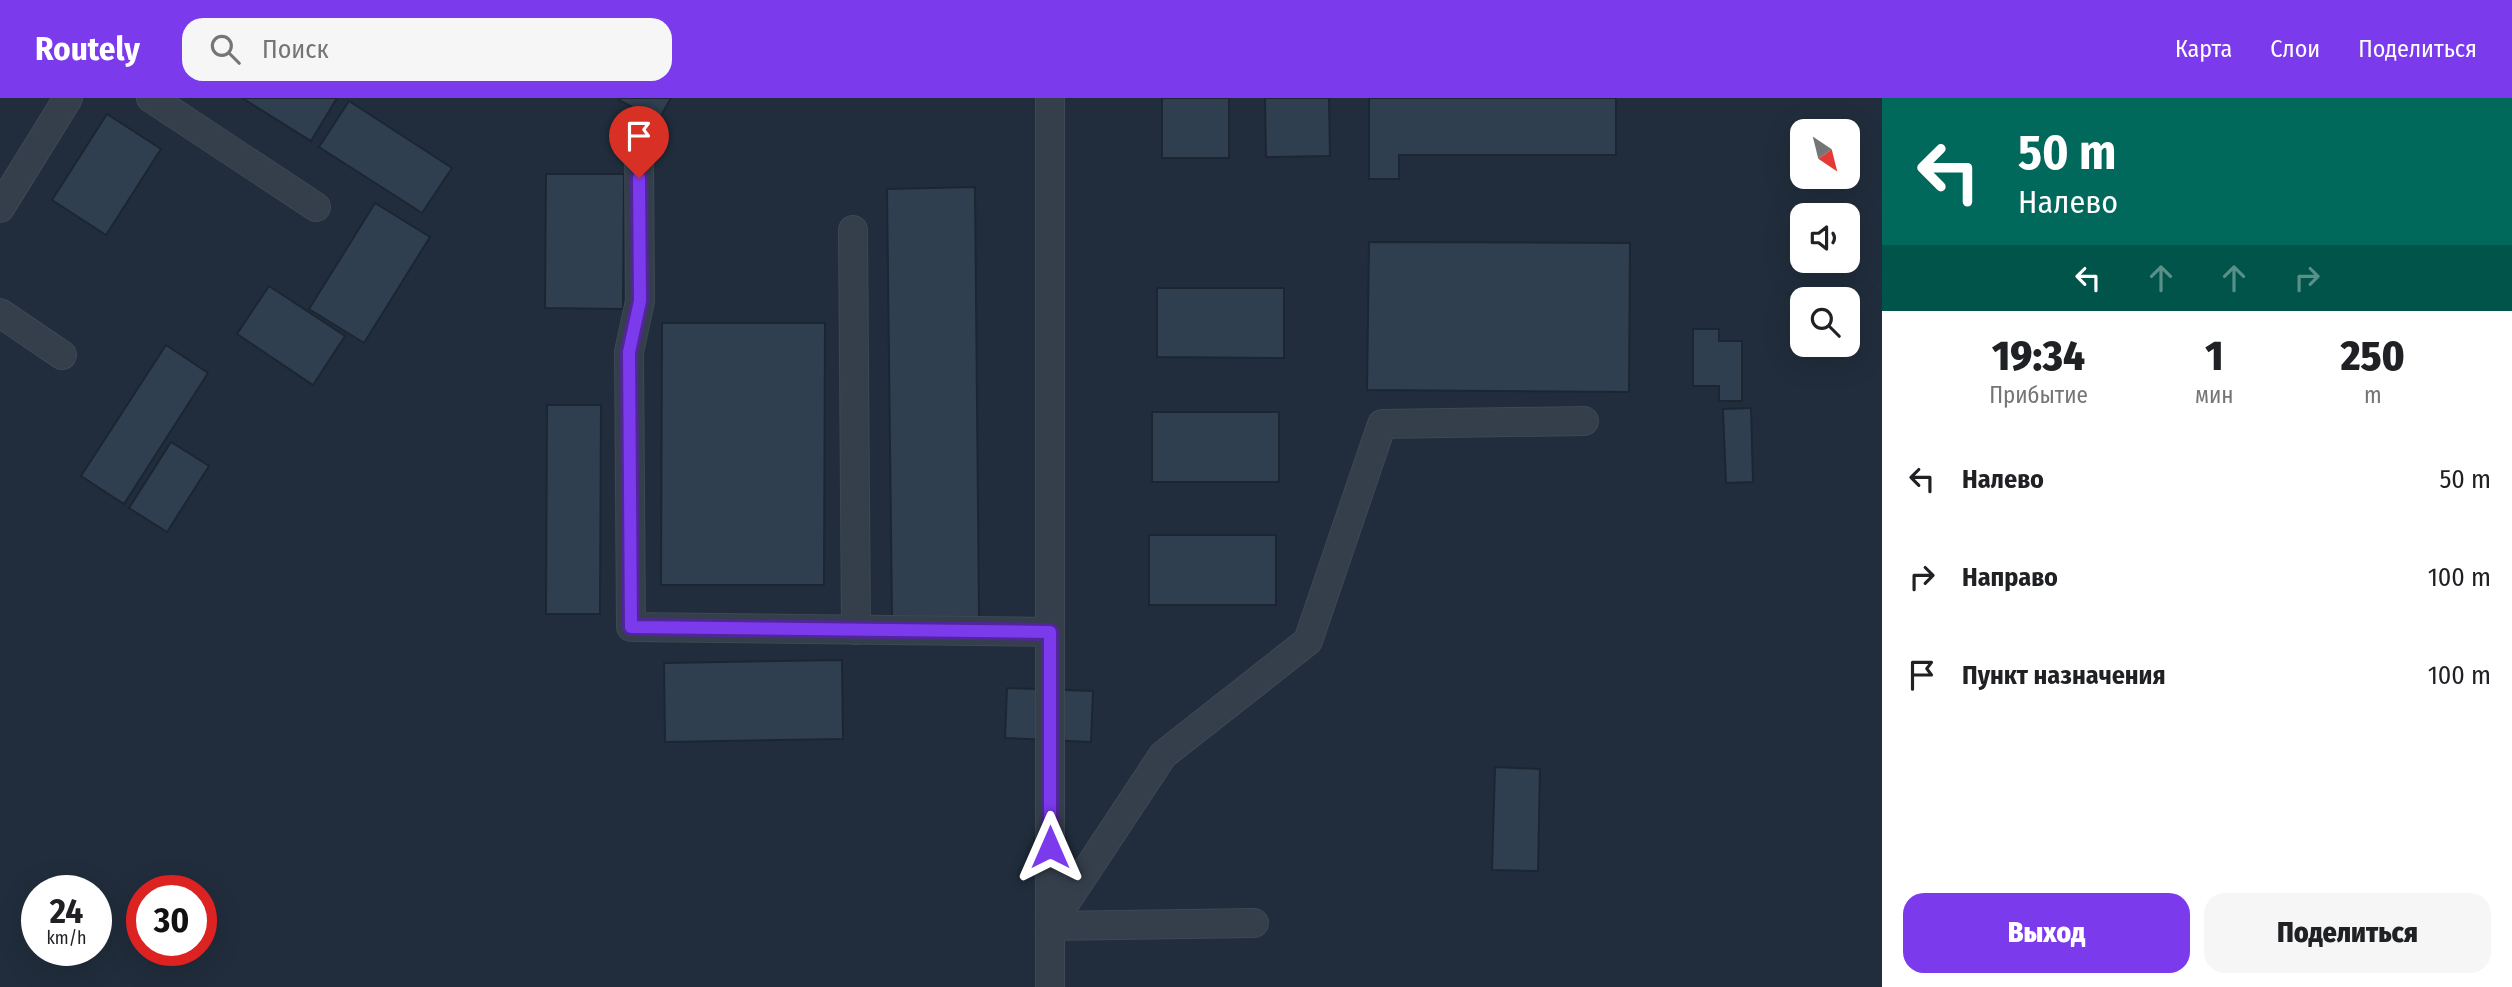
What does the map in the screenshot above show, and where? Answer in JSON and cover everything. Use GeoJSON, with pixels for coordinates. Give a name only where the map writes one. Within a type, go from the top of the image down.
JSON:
{"type":"FeatureCollection","features":[{"type":"Feature","properties":{"kind":"street"},"geometry":{"type":"LineString","coordinates":[[0,208],[68,98]]}},
{"type":"Feature","properties":{"kind":"street"},"geometry":{"type":"LineString","coordinates":[[151,98],[316,206]]}},
{"type":"Feature","properties":{"kind":"street"},"geometry":{"type":"LineString","coordinates":[[1050,98],[1050,987]]}},
{"type":"Feature","properties":{"kind":"street"},"geometry":{"type":"LineString","coordinates":[[639,153],[640,301],[629,352],[631,627],[1050,632]]}},
{"type":"Feature","properties":{"kind":"street"},"geometry":{"type":"LineString","coordinates":[[853,230],[856,629]]}},
{"type":"Feature","properties":{"kind":"street"},"geometry":{"type":"LineString","coordinates":[[0,313],[62,355]]}},
{"type":"Feature","properties":{"kind":"street"},"geometry":{"type":"LineString","coordinates":[[1050,926],[1163,755],[1308,641],[1382,424],[1584,421]]}},
{"type":"Feature","properties":{"kind":"street"},"geometry":{"type":"LineString","coordinates":[[1050,926],[1254,923]]}},
{"type":"Feature","properties":{"kind":"building"},"geometry":{"type":"Polygon","coordinates":[[[242,98],[337,98],[311,141],[242,98]]]}},
{"type":"Feature","properties":{"kind":"building"},"geometry":{"type":"Polygon","coordinates":[[[671,98],[658,121],[619,100],[671,98]]]}},
{"type":"Feature","properties":{"kind":"building"},"geometry":{"type":"Polygon","coordinates":[[[1162,98],[1229,98],[1229,158],[1162,158],[1162,98]]]}},
{"type":"Feature","properties":{"kind":"building"},"geometry":{"type":"Polygon","coordinates":[[[1265,98],[1329,98],[1330,156],[1266,157],[1265,98]]]}},
{"type":"Feature","properties":{"kind":"building"},"geometry":{"type":"Polygon","coordinates":[[[1369,98],[1616,98],[1616,155],[1399,155],[1399,179],[1369,179],[1369,98]]]}},
{"type":"Feature","properties":{"kind":"building"},"geometry":{"type":"Polygon","coordinates":[[[349,101],[452,168],[422,213],[319,147],[349,101]]]}},
{"type":"Feature","properties":{"kind":"building"},"geometry":{"type":"Polygon","coordinates":[[[107,114],[161,149],[106,235],[52,200],[107,114]]]}},
{"type":"Feature","properties":{"kind":"building"},"geometry":{"type":"Polygon","coordinates":[[[546,174],[624,174],[623,309],[545,308],[546,174]]]}},
{"type":"Feature","properties":{"kind":"building"},"geometry":{"type":"Polygon","coordinates":[[[975,187],[979,617],[892,618],[887,189],[975,187]]]}},
{"type":"Feature","properties":{"kind":"building"},"geometry":{"type":"Polygon","coordinates":[[[375,203],[430,237],[364,343],[309,309],[375,203]]]}},
{"type":"Feature","properties":{"kind":"building"},"geometry":{"type":"Polygon","coordinates":[[[1369,242],[1630,243],[1629,392],[1367,390],[1369,242]]]}},
{"type":"Feature","properties":{"kind":"building"},"geometry":{"type":"Polygon","coordinates":[[[269,286],[345,336],[313,385],[237,334],[269,286]]]}},
{"type":"Feature","properties":{"kind":"building"},"geometry":{"type":"Polygon","coordinates":[[[1157,288],[1284,288],[1284,358],[1157,357],[1157,288]]]}},
{"type":"Feature","properties":{"kind":"building"},"geometry":{"type":"Polygon","coordinates":[[[662,323],[825,323],[824,585],[661,585],[662,323]]]}},
{"type":"Feature","properties":{"kind":"building"},"geometry":{"type":"Polygon","coordinates":[[[1693,329],[1719,329],[1719,341],[1742,341],[1742,401],[1719,401],[1719,386],[1693,386],[1693,329]]]}},
{"type":"Feature","properties":{"kind":"building"},"geometry":{"type":"Polygon","coordinates":[[[166,345],[208,373],[124,504],[81,476],[166,345]]]}},
{"type":"Feature","properties":{"kind":"building"},"geometry":{"type":"Polygon","coordinates":[[[547,405],[601,405],[600,614],[546,614],[547,405]]]}},
{"type":"Feature","properties":{"kind":"building"},"geometry":{"type":"Polygon","coordinates":[[[1751,408],[1753,482],[1726,483],[1723,409],[1751,408]]]}},
{"type":"Feature","properties":{"kind":"building"},"geometry":{"type":"Polygon","coordinates":[[[1152,412],[1279,412],[1279,482],[1152,482],[1152,412]]]}},
{"type":"Feature","properties":{"kind":"building"},"geometry":{"type":"Polygon","coordinates":[[[171,442],[209,466],[167,532],[129,508],[171,442]]]}},
{"type":"Feature","properties":{"kind":"building"},"geometry":{"type":"Polygon","coordinates":[[[1149,535],[1276,535],[1276,605],[1149,605],[1149,535]]]}},
{"type":"Feature","properties":{"kind":"building"},"geometry":{"type":"Polygon","coordinates":[[[842,660],[843,739],[665,742],[664,663],[842,660]]]}},
{"type":"Feature","properties":{"kind":"building"},"geometry":{"type":"Polygon","coordinates":[[[1007,688],[1093,691],[1091,742],[1005,738],[1007,688]]]}},
{"type":"Feature","properties":{"kind":"building"},"geometry":{"type":"Polygon","coordinates":[[[1495,767],[1540,769],[1538,871],[1492,870],[1495,767]]]}},
{"type":"Feature","properties":{"kind":"route"},"geometry":{"type":"LineString","coordinates":[[639,178],[640,301],[629,352],[631,627],[1050,632],[1050,847]]}}]}
